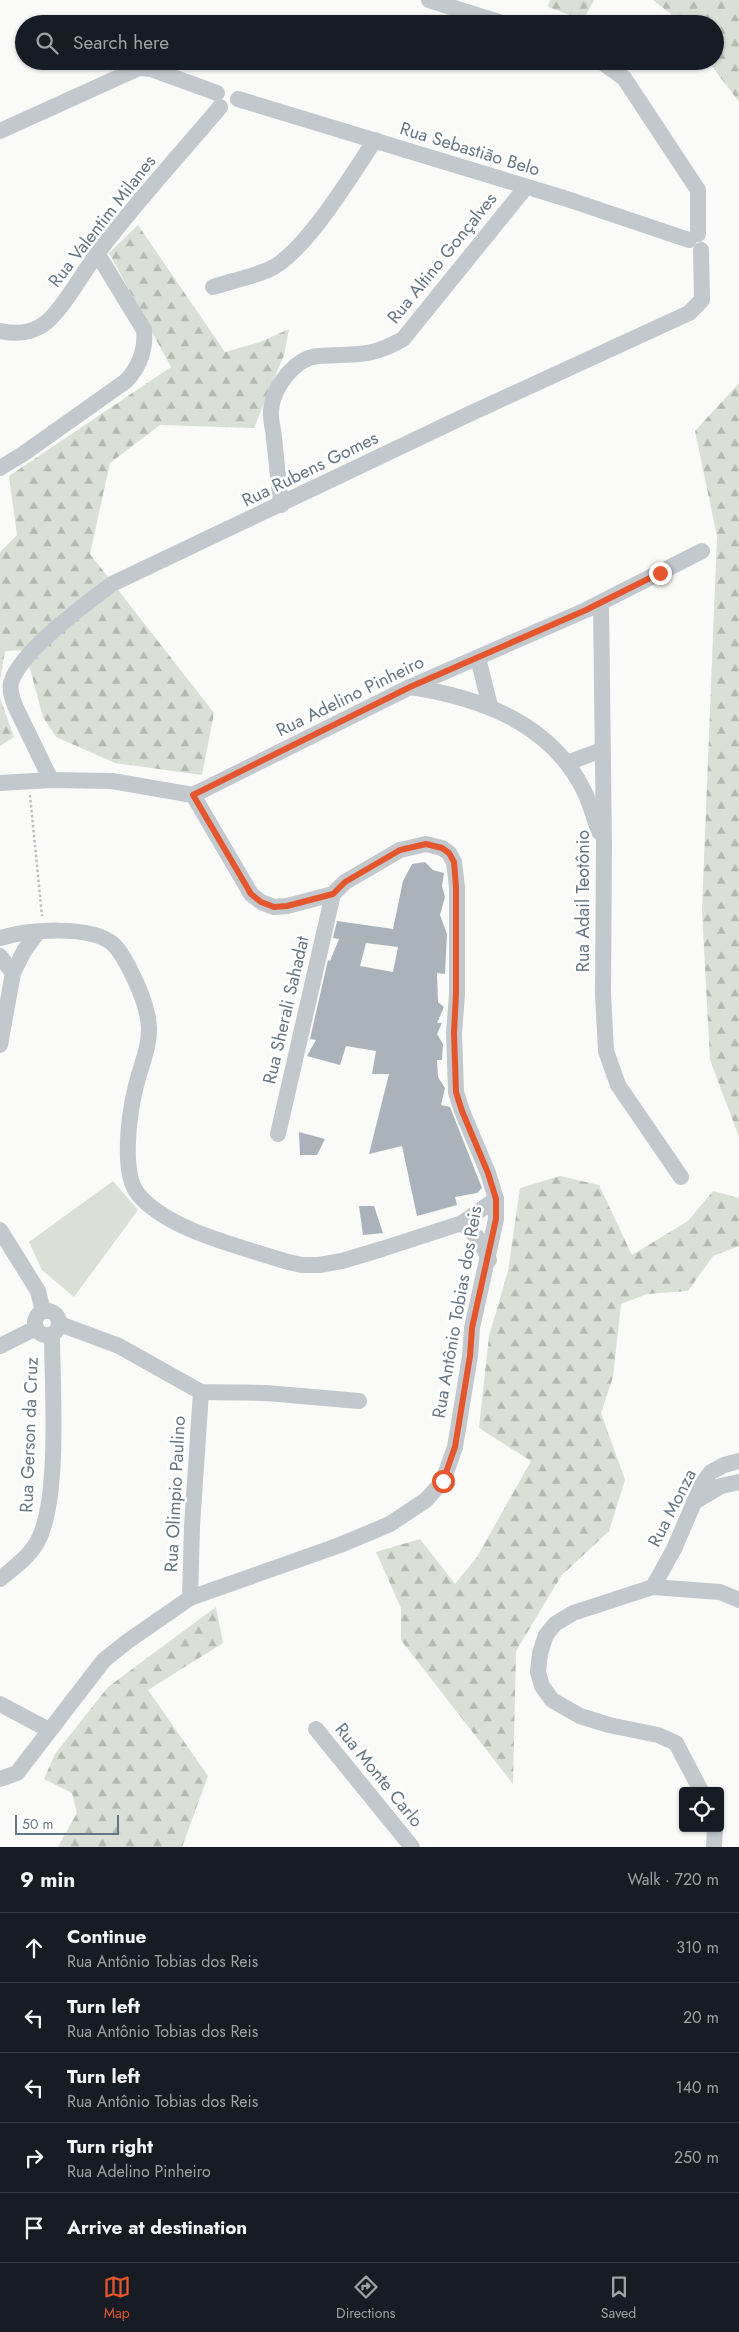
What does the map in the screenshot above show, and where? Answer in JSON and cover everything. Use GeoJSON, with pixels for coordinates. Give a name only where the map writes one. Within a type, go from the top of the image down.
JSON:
{"type":"FeatureCollection","features":[{"type":"Feature","properties":{"kind":"street"},"geometry":{"type":"LineString","coordinates":[[429,0],[476,15]]}},
{"type":"Feature","properties":{"kind":"street"},"geometry":{"type":"LineString","coordinates":[[0,130],[135,70]]}},
{"type":"Feature","properties":{"kind":"street"},"geometry":{"type":"LineString","coordinates":[[153,70],[219,100]]}},
{"type":"Feature","properties":{"kind":"street","name":"Rua Rubens Gomes"},"geometry":{"type":"LineString","coordinates":[[51,780],[12,697],[10,685],[20,665],[82,606],[112,584],[465,416],[689,313],[702,300],[696,241],[698,190],[624,78],[613,70]]}},
{"type":"Feature","properties":{"kind":"street","name":"Rua Sebastião Belo"},"geometry":{"type":"LineString","coordinates":[[219,100],[226,109],[231,108],[238,99],[564,198],[696,241]]}},
{"type":"Feature","properties":{"kind":"street","name":"Rua Valentim Milanes"},"geometry":{"type":"LineString","coordinates":[[0,330],[12,334],[28,332],[42,326],[60,307],[97,253],[219,100]]}},
{"type":"Feature","properties":{"kind":"street"},"geometry":{"type":"LineString","coordinates":[[213,287],[268,270],[284,261],[298,247],[336,198],[375,140]]}},
{"type":"Feature","properties":{"kind":"street","name":"Rua Altino Gonçalves"},"geometry":{"type":"LineString","coordinates":[[281,505],[271,410],[278,390],[288,374],[298,364],[316,356],[364,355],[384,350],[403,339],[526,187]]}},
{"type":"Feature","properties":{"kind":"street"},"geometry":{"type":"LineString","coordinates":[[0,468],[23,454],[126,381],[135,372],[145,343],[144,330],[97,253]]}},
{"type":"Feature","properties":{"kind":"street","name":"Rua Adelino Pinheiro"},"geometry":{"type":"LineString","coordinates":[[193,795],[410,687],[601,603],[702,551]]}},
{"type":"Feature","properties":{"kind":"street","name":"Rua Adail Teotônio"},"geometry":{"type":"LineString","coordinates":[[601,603],[604,845],[603,994],[606,1050],[618,1085],[682,1178]]}},
{"type":"Feature","properties":{"kind":"street"},"geometry":{"type":"LineString","coordinates":[[478,658],[490,706]]}},
{"type":"Feature","properties":{"kind":"street"},"geometry":{"type":"LineString","coordinates":[[410,687],[444,692],[490,706],[537,734],[566,763],[584,792],[604,845]]}},
{"type":"Feature","properties":{"kind":"street"},"geometry":{"type":"LineString","coordinates":[[566,763],[602,750]]}},
{"type":"Feature","properties":{"kind":"street"},"geometry":{"type":"LineString","coordinates":[[0,783],[28,780],[112,781],[193,795]]}},
{"type":"Feature","properties":{"kind":"street","name":"Rua Antônio Tobias dos Reis"},"geometry":{"type":"LineString","coordinates":[[0,1780],[18,1773],[104,1660],[190,1598],[340,1546],[390,1524],[426,1500],[443,1481],[455,1447],[470,1356],[472,1328],[489,1260],[496,1219],[496,1199],[488,1173],[456,1092],[454,1033],[456,887],[454,862],[449,853],[434,845],[415,846],[400,850],[345,882],[333,894],[287,906],[274,907],[261,902],[251,894],[243,883],[213,826],[193,795]]}},
{"type":"Feature","properties":{"kind":"street","name":"Rua Sherali Sahadat"},"geometry":{"type":"LineString","coordinates":[[278,1134],[333,894]]}},
{"type":"Feature","properties":{"kind":"street"},"geometry":{"type":"LineString","coordinates":[[0,938],[40,933],[80,932],[98,935],[113,944],[125,958],[145,1001],[149,1028],[134,1092],[129,1132],[128,1166],[130,1178],[137,1193],[154,1209],[174,1221],[196,1231],[302,1265],[342,1261],[462,1223],[496,1199]]}},
{"type":"Feature","properties":{"kind":"street"},"geometry":{"type":"LineString","coordinates":[[0,1045],[13,973],[24,951],[40,933]]}},
{"type":"Feature","properties":{"kind":"street"},"geometry":{"type":"LineString","coordinates":[[0,956],[13,973]]}},
{"type":"Feature","properties":{"kind":"street"},"geometry":{"type":"LineString","coordinates":[[462,1223],[480,1240],[489,1260]]}},
{"type":"Feature","properties":{"kind":"street"},"geometry":{"type":"LineString","coordinates":[[0,1230],[38,1292],[43,1312]]}},
{"type":"Feature","properties":{"kind":"street"},"geometry":{"type":"LineString","coordinates":[[56,1329],[55,1313],[43,1312],[36,1318],[36,1328],[43,1335],[56,1329],[119,1346],[201,1392],[266,1393],[359,1401]]}},
{"type":"Feature","properties":{"kind":"street"},"geometry":{"type":"LineString","coordinates":[[0,1346],[36,1328]]}},
{"type":"Feature","properties":{"kind":"street","name":"Rua Gerson da Cruz"},"geometry":{"type":"LineString","coordinates":[[0,1579],[36,1546],[46,1524],[50,1501],[56,1329]]}},
{"type":"Feature","properties":{"kind":"street","name":"Rua Olimpio Paulino"},"geometry":{"type":"LineString","coordinates":[[190,1598],[192,1526],[201,1392]]}},
{"type":"Feature","properties":{"kind":"street","name":"Rua Monza"},"geometry":{"type":"LineString","coordinates":[[653,1587],[674,1549],[694,1502],[711,1472],[724,1465],[739,1461]]}},
{"type":"Feature","properties":{"kind":"street"},"geometry":{"type":"LineString","coordinates":[[694,1502],[721,1486],[739,1482]]}},
{"type":"Feature","properties":{"kind":"street"},"geometry":{"type":"LineString","coordinates":[[699,1787],[676,1743],[658,1735],[609,1725],[580,1716],[552,1700],[542,1686],[538,1672],[540,1653],[546,1635],[555,1624],[573,1613],[653,1587],[720,1592],[739,1600]]}},
{"type":"Feature","properties":{"kind":"street"},"geometry":{"type":"LineString","coordinates":[[0,1704],[49,1730]]}},
{"type":"Feature","properties":{"kind":"street","name":"Rua Monte Carlo"},"geometry":{"type":"LineString","coordinates":[[316,1729],[412,1847]]}},
{"type":"Feature","properties":{"kind":"street"},"geometry":{"type":"LineString","coordinates":[[714,1847],[715,1832]]}},
{"type":"Feature","properties":{"kind":"path"},"geometry":{"type":"LineString","coordinates":[[28,780],[40,933]]}},
{"type":"Feature","properties":{"kind":"green space"},"geometry":{"type":"Polygon","coordinates":[[[550,0],[594,0],[586,15],[570,15],[548,7],[550,0]]]}},
{"type":"Feature","properties":{"kind":"green space"},"geometry":{"type":"Polygon","coordinates":[[[653,0],[739,0],[739,102],[715,70],[724,70],[724,15],[671,14],[653,0]]]}},
{"type":"Feature","properties":{"kind":"green space"},"geometry":{"type":"Polygon","coordinates":[[[138,225],[225,352],[260,342],[289,329],[284,355],[254,428],[160,425],[110,463],[90,554],[214,713],[202,775],[115,763],[56,737],[43,717],[25,650],[5,651],[0,681],[0,552],[17,535],[9,476],[171,367],[109,253],[138,225]]]}},
{"type":"Feature","properties":{"kind":"green space"},"geometry":{"type":"Polygon","coordinates":[[[739,383],[739,1137],[710,1060],[702,910],[717,536],[695,431],[739,383]]]}},
{"type":"Feature","properties":{"kind":"green space"},"geometry":{"type":"Polygon","coordinates":[[[0,698],[14,737],[0,746],[0,698]]]}},
{"type":"Feature","properties":{"kind":"green space"},"geometry":{"type":"Polygon","coordinates":[[[560,1176],[599,1185],[632,1255],[688,1221],[713,1191],[739,1198],[739,1246],[713,1256],[688,1291],[647,1294],[621,1304],[613,1377],[601,1413],[625,1480],[609,1531],[561,1576],[516,1651],[513,1784],[401,1640],[401,1608],[376,1552],[420,1539],[455,1584],[477,1557],[531,1461],[479,1428],[489,1336],[508,1271],[520,1188],[560,1176]]]}},
{"type":"Feature","properties":{"kind":"green space"},"geometry":{"type":"Polygon","coordinates":[[[113,1181],[138,1210],[74,1297],[42,1270],[29,1242],[113,1181]]]}},
{"type":"Feature","properties":{"kind":"green space"},"geometry":{"type":"Polygon","coordinates":[[[216,1607],[223,1643],[148,1690],[208,1776],[182,1847],[58,1847],[77,1813],[72,1793],[44,1779],[55,1754],[108,1687],[216,1607]]]}},
{"type":"Feature","properties":{"kind":"building"},"geometry":{"type":"Polygon","coordinates":[[[425,862],[433,870],[444,873],[442,886],[445,897],[440,915],[447,934],[445,974],[437,973],[438,1002],[444,1007],[437,1023],[442,1023],[437,1034],[443,1044],[442,1060],[437,1060],[438,1077],[445,1088],[441,1105],[450,1107],[482,1188],[477,1193],[455,1197],[457,1205],[417,1216],[402,1146],[369,1154],[389,1074],[372,1074],[376,1051],[346,1046],[340,1065],[307,1056],[316,1040],[310,1039],[328,960],[330,961],[339,939],[333,938],[337,921],[393,929],[403,881],[412,864],[425,862]],[[366,943],[360,966],[393,972],[398,947],[366,943]]]}},
{"type":"Feature","properties":{"kind":"building"},"geometry":{"type":"Polygon","coordinates":[[[299,1132],[325,1139],[317,1155],[300,1155],[299,1132]]]}},
{"type":"Feature","properties":{"kind":"building"},"geometry":{"type":"Polygon","coordinates":[[[359,1206],[374,1206],[383,1233],[363,1235],[359,1206]]]}},
{"type":"Feature","properties":{"kind":"route"},"geometry":{"type":"LineString","coordinates":[[443,1481],[455,1447],[470,1356],[472,1328],[489,1260],[496,1219],[496,1199],[488,1173],[456,1092],[454,1033],[457,971],[454,862],[449,853],[442,848],[426,844],[415,846],[400,850],[345,882],[333,894],[287,906],[274,907],[261,902],[251,894],[243,883],[213,826],[193,795],[410,687],[586,610],[660,573]]}}]}
